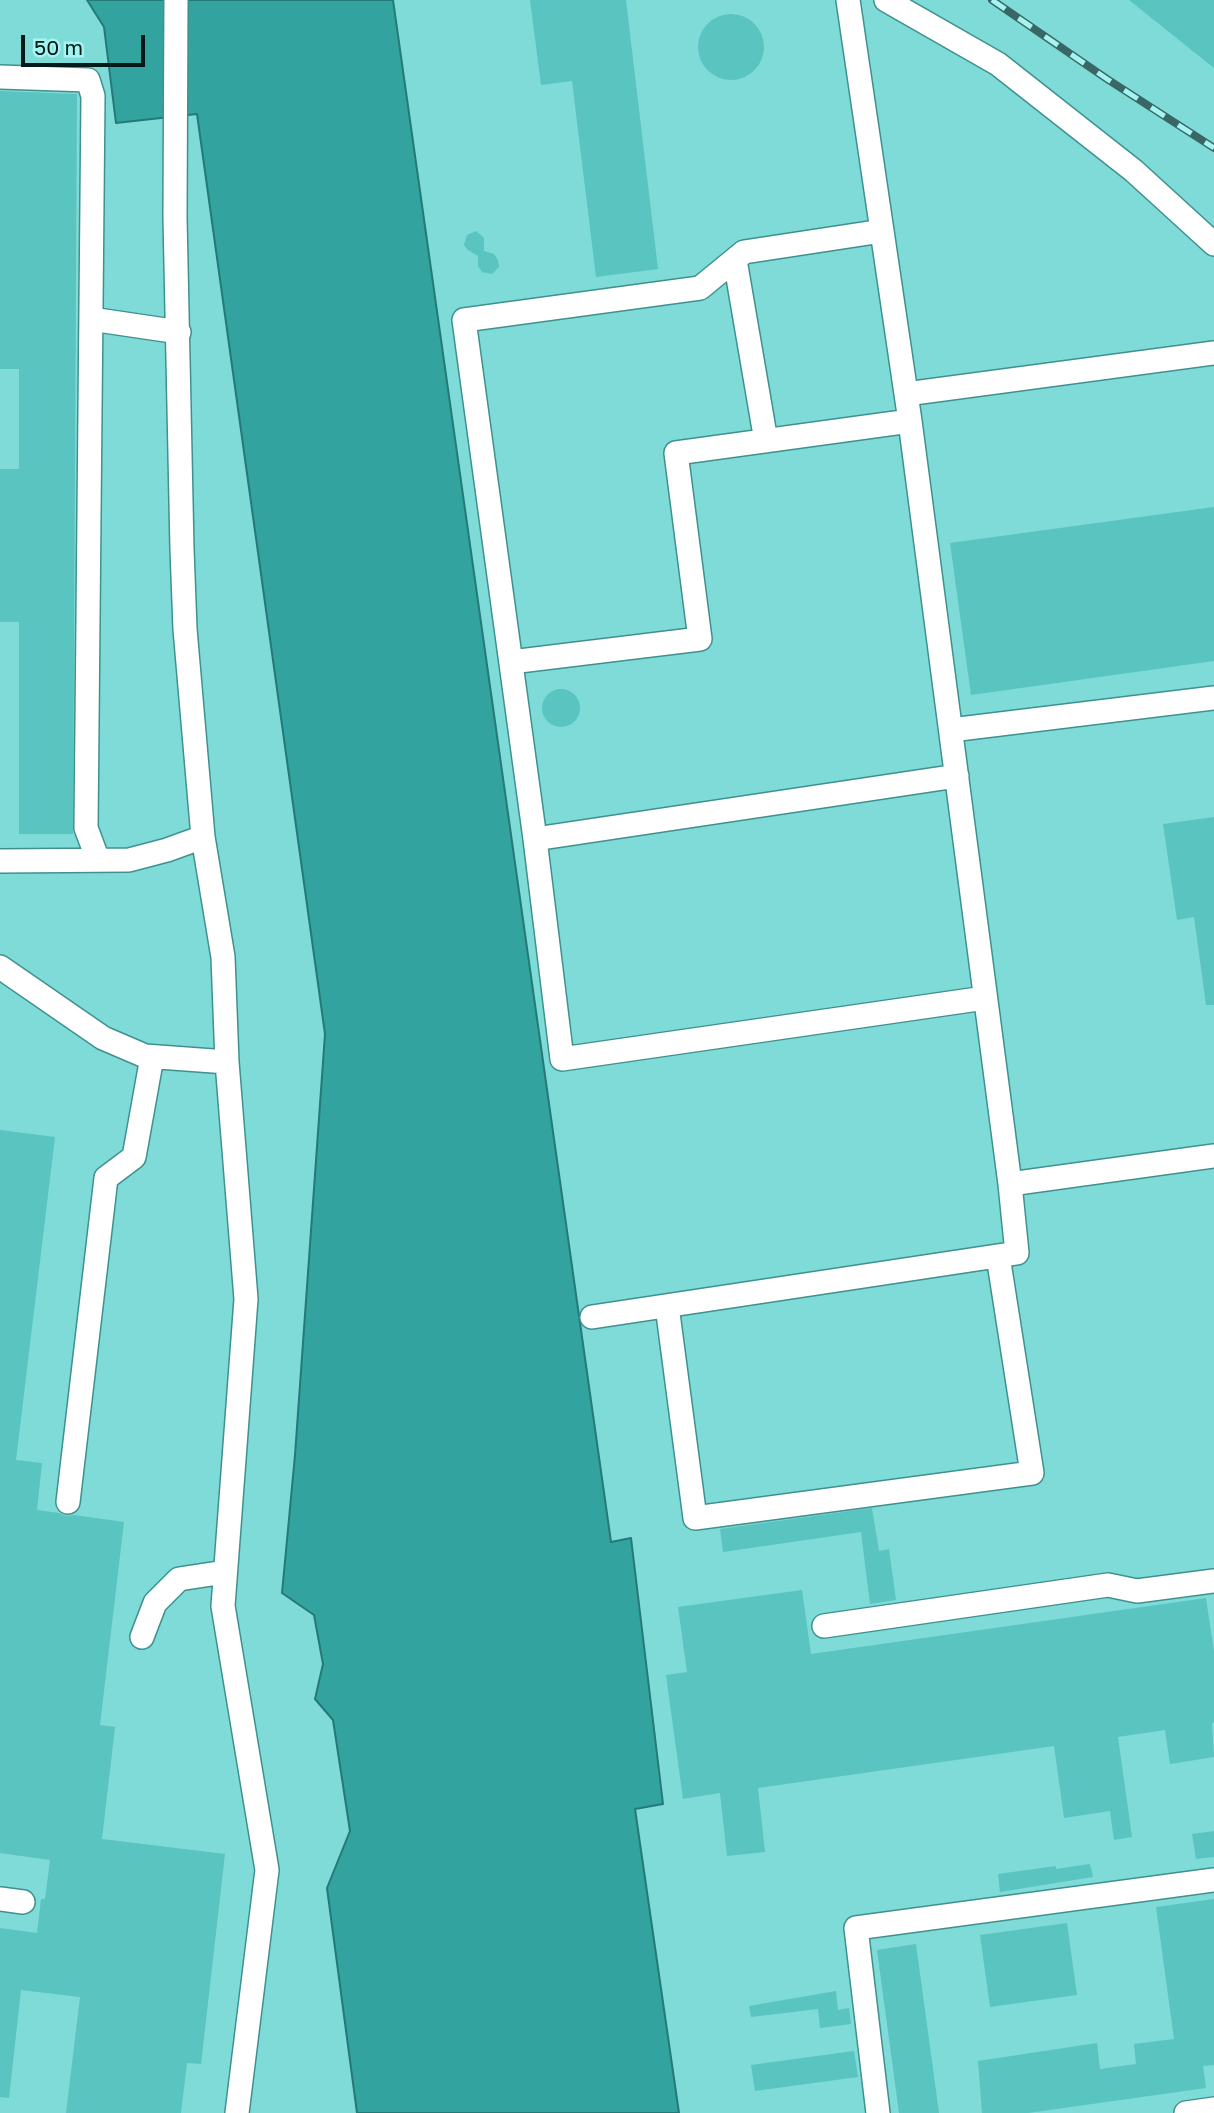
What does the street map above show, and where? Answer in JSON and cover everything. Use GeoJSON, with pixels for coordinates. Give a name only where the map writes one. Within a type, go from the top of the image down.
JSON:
{"type":"FeatureCollection","features":[{"type":"Feature","properties":{"kind":"street"},"geometry":{"type":"LineString","coordinates":[[176,0],[175,217],[185,629],[203,837],[223,957],[227,1062],[246,1299],[223,1605],[267,1870],[237,2113]]}},
{"type":"Feature","properties":{"kind":"street"},"geometry":{"type":"LineString","coordinates":[[592,1317],[1017,1253],[910,421],[848,0]]}},
{"type":"Feature","properties":{"kind":"street"},"geometry":{"type":"LineString","coordinates":[[886,0],[998,64],[1134,172],[1214,244]]}},
{"type":"Feature","properties":{"kind":"street"},"geometry":{"type":"LineString","coordinates":[[0,77],[88,80],[93,96],[86,828],[97,860]]}},
{"type":"Feature","properties":{"kind":"street"},"geometry":{"type":"LineString","coordinates":[[882,230],[744,252],[700,288],[464,320],[535,839],[562,1059],[985,998]]}},
{"type":"Feature","properties":{"kind":"street"},"geometry":{"type":"LineString","coordinates":[[735,260],[766,441]]}},
{"type":"Feature","properties":{"kind":"street"},"geometry":{"type":"LineString","coordinates":[[91,318],[179,332]]}},
{"type":"Feature","properties":{"kind":"street"},"geometry":{"type":"LineString","coordinates":[[906,394],[1214,353]]}},
{"type":"Feature","properties":{"kind":"street"},"geometry":{"type":"LineString","coordinates":[[511,662],[700,639],[676,453],[910,421]]}},
{"type":"Feature","properties":{"kind":"street"},"geometry":{"type":"LineString","coordinates":[[951,730],[1214,698]]}},
{"type":"Feature","properties":{"kind":"street"},"geometry":{"type":"LineString","coordinates":[[535,839],[957,776]]}},
{"type":"Feature","properties":{"kind":"street"},"geometry":{"type":"LineString","coordinates":[[0,861],[129,860],[203,837]]}},
{"type":"Feature","properties":{"kind":"street"},"geometry":{"type":"LineString","coordinates":[[0,967],[103,1038],[145,1056],[227,1062]]}},
{"type":"Feature","properties":{"kind":"street"},"geometry":{"type":"LineString","coordinates":[[68,1502],[106,1178],[134,1157],[152,1057]]}},
{"type":"Feature","properties":{"kind":"street"},"geometry":{"type":"LineString","coordinates":[[1010,1184],[1214,1156]]}},
{"type":"Feature","properties":{"kind":"street"},"geometry":{"type":"LineString","coordinates":[[667,1306],[695,1518],[1032,1473],[998,1256]]}},
{"type":"Feature","properties":{"kind":"street"},"geometry":{"type":"LineString","coordinates":[[142,1637],[155,1603],[178,1579],[225,1572]]}},
{"type":"Feature","properties":{"kind":"street"},"geometry":{"type":"LineString","coordinates":[[824,1626],[1108,1585],[1137,1591],[1214,1581]]}},
{"type":"Feature","properties":{"kind":"street"},"geometry":{"type":"LineString","coordinates":[[878,2113],[856,1928],[1214,1880]]}},
{"type":"Feature","properties":{"kind":"street"},"geometry":{"type":"LineString","coordinates":[[1186,2113],[1214,2109]]}},
{"type":"Feature","properties":{"kind":"shaded area"},"geometry":{"type":"Polygon","coordinates":[[[0,0],[87,0],[104,27],[116,123],[197,114],[325,1034],[295,1455],[282,1593],[314,1615],[323,1664],[315,1699],[333,1719],[350,1831],[327,1888],[357,2113],[0,2113],[0,0]]]}},
{"type":"Feature","properties":{"kind":"shaded area"},"geometry":{"type":"Polygon","coordinates":[[[87,0],[393,0],[611,1542],[631,1538],[663,1804],[635,1809],[679,2113],[357,2113],[327,1888],[350,1831],[333,1720],[315,1699],[323,1664],[314,1615],[282,1593],[295,1455],[325,1034],[197,114],[116,123],[104,27],[87,0]]]}},
{"type":"Feature","properties":{"kind":"shaded area"},"geometry":{"type":"Polygon","coordinates":[[[393,0],[1214,0],[1214,2113],[679,2113],[635,1808],[663,1803],[631,1538],[611,1542],[393,0]]]}},
{"type":"Feature","properties":{"kind":"building"},"geometry":{"type":"Polygon","coordinates":[[[530,0],[626,0],[658,269],[596,277],[572,81],[541,85],[530,0]]]}},
{"type":"Feature","properties":{"kind":"building"},"geometry":{"type":"Polygon","coordinates":[[[1129,0],[1214,0],[1214,68],[1129,0]]]}},
{"type":"Feature","properties":{"kind":"building"},"geometry":{"type":"Polygon","coordinates":[[[725,14],[737,14],[755,23],[762,34],[762,60],[755,71],[744,78],[725,80],[712,75],[703,66],[698,53],[698,41],[703,28],[712,19],[725,14]]]}},
{"type":"Feature","properties":{"kind":"building"},"geometry":{"type":"Polygon","coordinates":[[[0,91],[77,94],[73,834],[19,834],[19,622],[0,622],[0,469],[19,469],[19,369],[0,369],[0,91]]]}},
{"type":"Feature","properties":{"kind":"building"},"geometry":{"type":"Polygon","coordinates":[[[476,231],[484,238],[484,251],[494,254],[498,260],[499,267],[492,274],[482,272],[478,266],[478,256],[464,245],[467,235],[476,231]]]}},
{"type":"Feature","properties":{"kind":"building"},"geometry":{"type":"Polygon","coordinates":[[[1214,507],[1214,661],[971,695],[950,543],[1214,507]]]}},
{"type":"Feature","properties":{"kind":"building"},"geometry":{"type":"Polygon","coordinates":[[[561,689],[575,694],[580,708],[575,722],[561,727],[547,722],[542,708],[547,694],[561,689]]]}},
{"type":"Feature","properties":{"kind":"building"},"geometry":{"type":"Polygon","coordinates":[[[1214,817],[1214,1005],[1206,1005],[1194,917],[1177,920],[1163,824],[1214,817]]]}},
{"type":"Feature","properties":{"kind":"building"},"geometry":{"type":"Polygon","coordinates":[[[0,1130],[55,1137],[16,1460],[42,1463],[37,1510],[124,1522],[100,1725],[115,1727],[102,1839],[225,1854],[201,2064],[187,2063],[181,2113],[66,2113],[80,1997],[21,1990],[9,2098],[0,2097],[0,1928],[37,1933],[50,1860],[0,1853],[0,1130]]]}},
{"type":"Feature","properties":{"kind":"building"},"geometry":{"type":"Polygon","coordinates":[[[872,1508],[879,1551],[889,1549],[896,1600],[870,1604],[861,1532],[723,1552],[720,1529],[872,1508]]]}},
{"type":"Feature","properties":{"kind":"building"},"geometry":{"type":"Polygon","coordinates":[[[802,1590],[811,1654],[1206,1598],[1214,1652],[1214,1757],[1170,1764],[1165,1730],[1118,1737],[1132,1837],[1114,1840],[1110,1811],[1064,1818],[1054,1746],[758,1788],[765,1852],[727,1856],[720,1793],[683,1799],[666,1675],[687,1672],[678,1607],[802,1590]]]}},
{"type":"Feature","properties":{"kind":"building"},"geometry":{"type":"Polygon","coordinates":[[[1214,1831],[1214,1857],[1196,1859],[1192,1834],[1214,1831]]]}},
{"type":"Feature","properties":{"kind":"building"},"geometry":{"type":"Polygon","coordinates":[[[1090,1864],[1093,1877],[1000,1892],[998,1874],[1090,1864]]]}},
{"type":"Feature","properties":{"kind":"building"},"geometry":{"type":"Polygon","coordinates":[[[1214,1899],[1214,2065],[1203,2066],[1206,2088],[1028,2113],[982,2113],[978,2061],[1097,2043],[1100,2069],[1136,2064],[1134,2044],[1174,2039],[1156,1907],[1214,1899]]]}},
{"type":"Feature","properties":{"kind":"building"},"geometry":{"type":"Polygon","coordinates":[[[1067,1923],[1077,1995],[990,2007],[980,1935],[1067,1923]]]}},
{"type":"Feature","properties":{"kind":"building"},"geometry":{"type":"Polygon","coordinates":[[[916,1944],[939,2113],[899,2113],[877,1950],[916,1944]]]}},
{"type":"Feature","properties":{"kind":"building"},"geometry":{"type":"Polygon","coordinates":[[[836,1991],[838,2010],[849,2008],[851,2024],[820,2028],[818,2009],[751,2017],[749,2006],[836,1991]]]}},
{"type":"Feature","properties":{"kind":"building"},"geometry":{"type":"Polygon","coordinates":[[[854,2051],[858,2077],[755,2091],[751,2065],[854,2051]]]}},
{"type":"Feature","properties":{"kind":"railway"},"geometry":{"type":"LineString","coordinates":[[992,0],[1214,148]]}}]}
